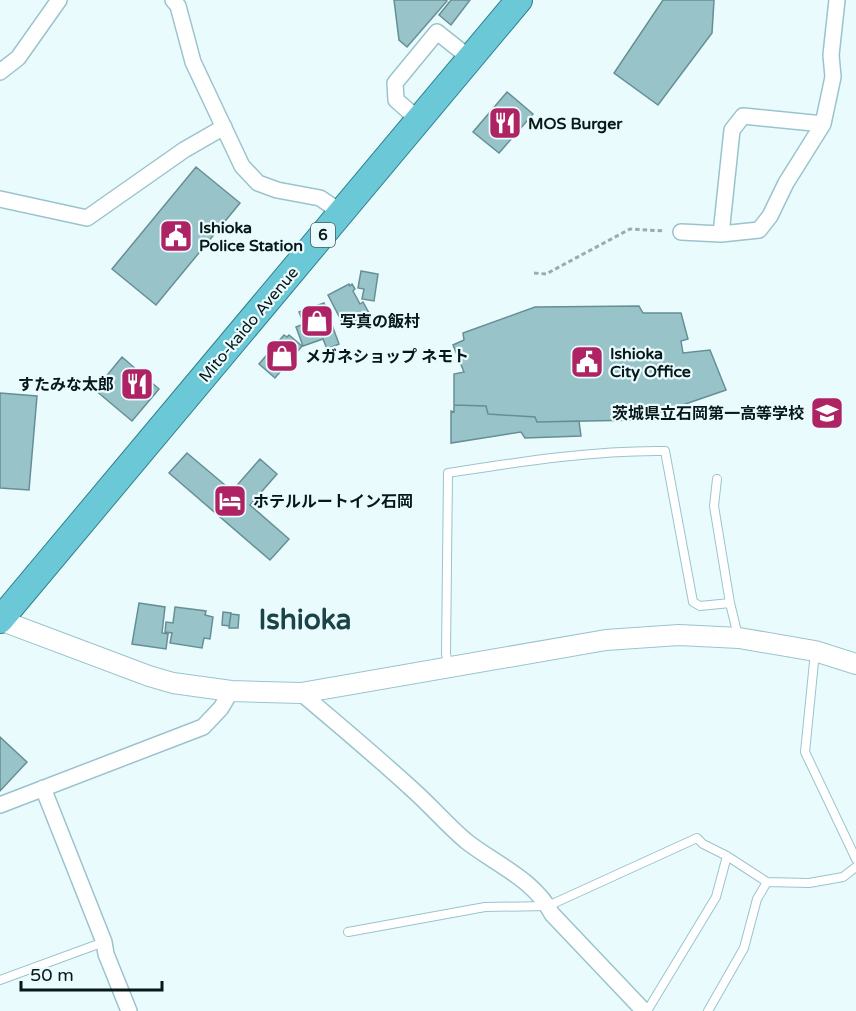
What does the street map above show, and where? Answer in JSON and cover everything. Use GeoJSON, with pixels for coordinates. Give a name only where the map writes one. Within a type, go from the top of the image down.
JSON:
{"type":"FeatureCollection","features":[{"type":"Feature","properties":{"kind":"highway","name":"Mito-kaido Avenue"},"geometry":{"type":"LineString","coordinates":[[0,620],[519,0]]}},
{"type":"Feature","properties":{"kind":"street"},"geometry":{"type":"LineString","coordinates":[[0,72],[18,58],[59,0]]}},
{"type":"Feature","properties":{"kind":"street"},"geometry":{"type":"LineString","coordinates":[[173,0],[178,6],[193,62],[242,166],[258,183],[277,190],[320,198],[342,213]]}},
{"type":"Feature","properties":{"kind":"street"},"geometry":{"type":"LineString","coordinates":[[681,232],[721,234],[759,230],[770,216],[786,183],[823,124],[833,77],[831,55],[837,0]]}},
{"type":"Feature","properties":{"kind":"street"},"geometry":{"type":"LineString","coordinates":[[419,120],[396,100],[395,83],[437,32],[471,59]]}},
{"type":"Feature","properties":{"kind":"street"},"geometry":{"type":"LineString","coordinates":[[721,234],[732,130],[743,116],[823,124]]}},
{"type":"Feature","properties":{"kind":"street"},"geometry":{"type":"LineString","coordinates":[[0,199],[87,218],[184,150],[224,128]]}},
{"type":"Feature","properties":{"kind":"street"},"geometry":{"type":"LineString","coordinates":[[0,620],[149,676],[173,683],[231,691],[302,693],[606,640],[679,635],[739,638],[815,651],[856,664]]}},
{"type":"Feature","properties":{"kind":"street"},"geometry":{"type":"LineString","coordinates":[[0,805],[203,727],[221,708],[231,691]]}},
{"type":"Feature","properties":{"kind":"street"},"geometry":{"type":"LineString","coordinates":[[302,693],[406,784],[466,841],[530,886],[552,914],[646,1011]]}},
{"type":"Feature","properties":{"kind":"street"},"geometry":{"type":"LineString","coordinates":[[43,788],[129,1011]]}},
{"type":"Feature","properties":{"kind":"lane"},"geometry":{"type":"LineString","coordinates":[[450,669],[446,654],[448,473],[530,461],[637,451],[665,451],[693,602],[700,606],[730,603]]}},
{"type":"Feature","properties":{"kind":"lane"},"geometry":{"type":"LineString","coordinates":[[717,479],[714,506],[730,603],[739,638]]}},
{"type":"Feature","properties":{"kind":"lane"},"geometry":{"type":"LineString","coordinates":[[815,651],[805,752],[856,859]]}},
{"type":"Feature","properties":{"kind":"lane"},"geometry":{"type":"LineString","coordinates":[[348,932],[485,907],[548,906],[697,838],[703,844],[727,856],[767,882],[809,883],[843,876],[856,867]]}},
{"type":"Feature","properties":{"kind":"lane"},"geometry":{"type":"LineString","coordinates":[[646,1011],[716,897],[727,856]]}},
{"type":"Feature","properties":{"kind":"lane"},"geometry":{"type":"LineString","coordinates":[[708,1011],[744,948],[757,899],[767,882]]}},
{"type":"Feature","properties":{"kind":"lane"},"geometry":{"type":"LineString","coordinates":[[0,980],[104,942]]}},
{"type":"Feature","properties":{"kind":"path"},"geometry":{"type":"LineString","coordinates":[[534,273],[546,273],[630,229],[681,232]]}},
{"type":"Feature","properties":{"kind":"building"},"geometry":{"type":"Polygon","coordinates":[[[394,0],[447,1],[407,47],[399,40],[394,0]]]}},
{"type":"Feature","properties":{"kind":"building"},"geometry":{"type":"Polygon","coordinates":[[[451,0],[470,0],[451,25],[439,15],[451,0]]]}},
{"type":"Feature","properties":{"kind":"building"},"geometry":{"type":"Polygon","coordinates":[[[663,0],[714,0],[712,33],[658,105],[614,73],[663,0]]]}},
{"type":"Feature","properties":{"kind":"building"},"geometry":{"type":"Polygon","coordinates":[[[507,92],[533,114],[499,153],[473,132],[507,92]]]}},
{"type":"Feature","properties":{"kind":"building","name":"Ishioka Police Station"},"geometry":{"type":"Polygon","coordinates":[[[196,167],[240,203],[156,305],[112,269],[196,167]]]}},
{"type":"Feature","properties":{"kind":"building"},"geometry":{"type":"Polygon","coordinates":[[[361,271],[378,274],[374,301],[362,299],[364,289],[358,288],[361,271]]]}},
{"type":"Feature","properties":{"kind":"building"},"geometry":{"type":"Polygon","coordinates":[[[349,284],[350,286],[352,284],[360,304],[363,302],[369,313],[344,326],[328,295],[349,284]]]}},
{"type":"Feature","properties":{"kind":"building"},"geometry":{"type":"Polygon","coordinates":[[[324,303],[339,344],[327,349],[323,339],[303,346],[296,327],[304,324],[299,312],[324,303]]]}},
{"type":"Feature","properties":{"kind":"building","name":"Ishioka City Office"},"geometry":{"type":"Polygon","coordinates":[[[639,306],[643,313],[681,313],[688,339],[681,341],[683,353],[710,350],[726,390],[639,420],[537,422],[535,417],[488,414],[486,406],[454,405],[454,374],[464,372],[453,345],[464,340],[463,333],[535,307],[639,306]]]}},
{"type":"Feature","properties":{"kind":"building"},"geometry":{"type":"Polygon","coordinates":[[[284,335],[287,337],[289,335],[302,346],[275,378],[259,364],[284,335]]]}},
{"type":"Feature","properties":{"kind":"building"},"geometry":{"type":"Polygon","coordinates":[[[122,357],[159,389],[132,421],[95,390],[122,357]]]}},
{"type":"Feature","properties":{"kind":"building"},"geometry":{"type":"Polygon","coordinates":[[[0,393],[37,396],[29,490],[0,488],[0,393]]]}},
{"type":"Feature","properties":{"kind":"building"},"geometry":{"type":"Polygon","coordinates":[[[454,405],[486,406],[488,414],[535,417],[537,422],[579,421],[581,436],[525,438],[521,432],[451,443],[451,411],[454,412],[454,405]]]}},
{"type":"Feature","properties":{"kind":"building"},"geometry":{"type":"Polygon","coordinates":[[[187,453],[232,491],[260,459],[277,474],[250,505],[289,539],[270,560],[169,473],[187,453]]]}},
{"type":"Feature","properties":{"kind":"building"},"geometry":{"type":"Polygon","coordinates":[[[139,603],[165,607],[162,633],[168,634],[166,649],[132,644],[139,603]]]}},
{"type":"Feature","properties":{"kind":"building"},"geometry":{"type":"Polygon","coordinates":[[[175,607],[206,611],[205,615],[213,617],[210,639],[204,638],[202,648],[170,643],[172,633],[165,632],[166,622],[173,623],[175,607]]]}},
{"type":"Feature","properties":{"kind":"building"},"geometry":{"type":"Polygon","coordinates":[[[223,612],[231,613],[229,626],[222,625],[223,612]]]}},
{"type":"Feature","properties":{"kind":"building"},"geometry":{"type":"Polygon","coordinates":[[[231,614],[239,615],[238,628],[229,628],[231,614]]]}},
{"type":"Feature","properties":{"kind":"building"},"geometry":{"type":"Polygon","coordinates":[[[0,737],[27,762],[0,791],[0,737]]]}},
{"type":"Feature","properties":{"kind":"place","name":"MOS Burger"},"geometry":{"type":"Point","coordinates":[505,123]}},
{"type":"Feature","properties":{"kind":"place","name":"Ishioka Police Station"},"geometry":{"type":"Point","coordinates":[176,236]}},
{"type":"Feature","properties":{"kind":"place","name":"写真の飯村"},"geometry":{"type":"Point","coordinates":[317,321]}},
{"type":"Feature","properties":{"kind":"place","name":"メガネショップ ネモト"},"geometry":{"type":"Point","coordinates":[282,356]}},
{"type":"Feature","properties":{"kind":"place","name":"Ishioka City Office"},"geometry":{"type":"Point","coordinates":[587,362]}},
{"type":"Feature","properties":{"kind":"place","name":"すたみな太郎"},"geometry":{"type":"Point","coordinates":[137,384]}},
{"type":"Feature","properties":{"kind":"place","name":"茨城県立石岡第一高等学校"},"geometry":{"type":"Point","coordinates":[827,413]}},
{"type":"Feature","properties":{"kind":"place","name":"ホテルルートイン石岡"},"geometry":{"type":"Point","coordinates":[230,501]}},
{"type":"Feature","properties":{"kind":"district","name":"Ishioka"},"geometry":{"type":"Point","coordinates":[305,619]}}]}
